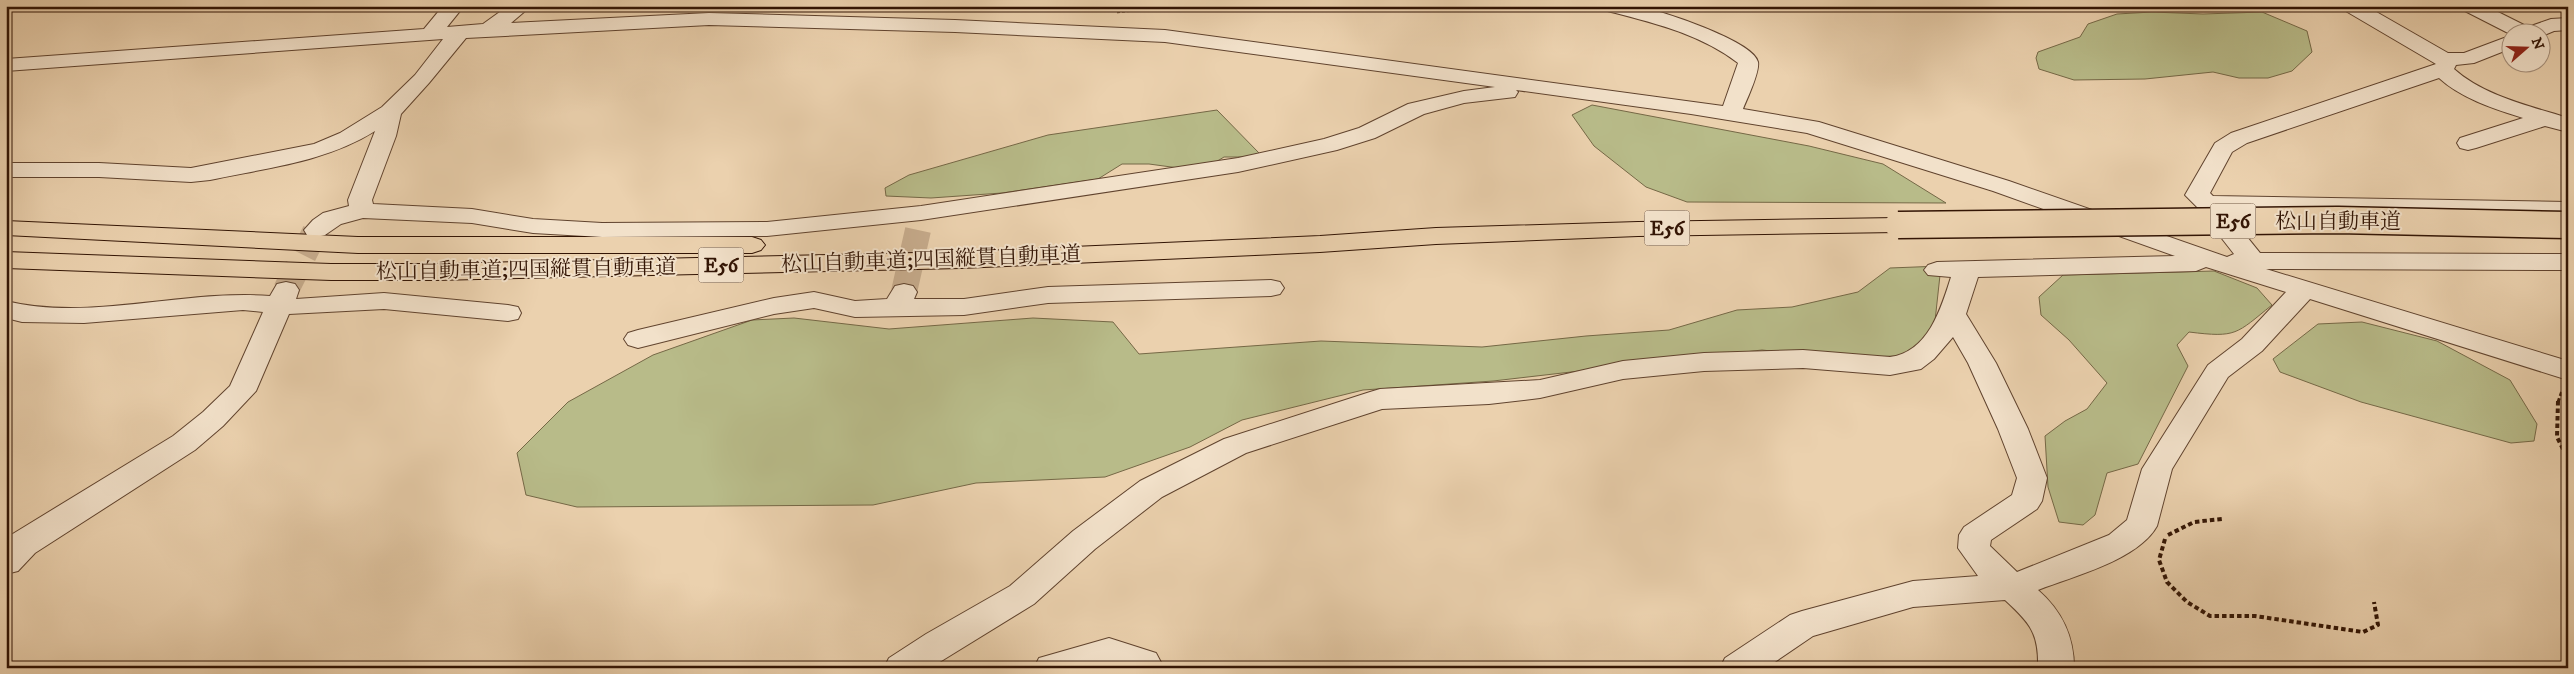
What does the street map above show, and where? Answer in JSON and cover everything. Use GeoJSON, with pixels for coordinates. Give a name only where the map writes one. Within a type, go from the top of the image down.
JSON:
{"type":"FeatureCollection","features":[{"type":"Feature","properties":{"kind":"highway","name":"松山自動車道"},"geometry":{"type":"LineString","coordinates":[[1898,224],[2338,220],[2568,225]]}},
{"type":"Feature","properties":{"kind":"highway","name":"松山自動車道;四国縦貫自動車道"},"geometry":{"type":"LineString","coordinates":[[6,260],[135,267],[331,272],[436,272],[960,260],[1320,244],[1436,236],[1638,229],[1898,224]]}},
{"type":"Feature","properties":{"kind":"highway","name":"松山自動車道;四国縦貫自動車道"},"geometry":{"type":"LineString","coordinates":[[6,228],[358,245],[957,244],[1320,236],[1436,236]]}},
{"type":"Feature","properties":{"kind":"street"},"geometry":{"type":"LineString","coordinates":[[430,34],[454,6]]}},
{"type":"Feature","properties":{"kind":"street"},"geometry":{"type":"LineString","coordinates":[[488,30],[521,6]]}},
{"type":"Feature","properties":{"kind":"street"},"geometry":{"type":"LineString","coordinates":[[1611,6],[1676,24],[1742,55],[1748,61],[1748,68],[1731,112]]}},
{"type":"Feature","properties":{"kind":"street"},"geometry":{"type":"LineString","coordinates":[[2351,6],[2443,65],[2449,78],[2467,88],[2568,125]]}},
{"type":"Feature","properties":{"kind":"street"},"geometry":{"type":"LineString","coordinates":[[2470,6],[2502,22]]}},
{"type":"Feature","properties":{"kind":"street"},"geometry":{"type":"LineString","coordinates":[[6,65],[488,30],[709,19],[926,25],[1164,36],[1731,112],[1811,127],[2001,186],[2217,262],[2301,288],[2566,378]]}},
{"type":"Feature","properties":{"kind":"street"},"geometry":{"type":"LineString","coordinates":[[2552,25],[2568,24]]}},
{"type":"Feature","properties":{"kind":"street"},"geometry":{"type":"LineString","coordinates":[[6,170],[99,170],[191,175],[210,174],[321,149],[348,138],[390,112],[422,79],[460,32]]}},
{"type":"Feature","properties":{"kind":"street"},"geometry":{"type":"LineString","coordinates":[[2252,260],[2208,203],[2196,195],[2224,148],[2239,138],[2443,65],[2467,59],[2502,45]]}},
{"type":"Feature","properties":{"kind":"street"},"geometry":{"type":"LineString","coordinates":[[316,230],[323,223],[338,215],[363,211],[472,216],[533,226],[602,230],[766,229],[920,222],[1238,166],[1329,145],[1367,133],[1416,109],[1495,91],[1532,92],[1548,87]]}},
{"type":"Feature","properties":{"kind":"street"},"geometry":{"type":"LineString","coordinates":[[363,211],[360,200],[385,136],[390,112]]}},
{"type":"Feature","properties":{"kind":"street"},"geometry":{"type":"LineString","coordinates":[[2546,118],[2568,132]]}},
{"type":"Feature","properties":{"kind":"street"},"geometry":{"type":"LineString","coordinates":[[2468,143],[2546,118]]}},
{"type":"Feature","properties":{"kind":"street"},"geometry":{"type":"LineString","coordinates":[[2208,203],[2568,209]]}},
{"type":"Feature","properties":{"kind":"street"},"geometry":{"type":"LineString","coordinates":[[2534,208],[2568,236]]}},
{"type":"Feature","properties":{"kind":"street"},"geometry":{"type":"LineString","coordinates":[[1937,270],[2252,260],[2568,262]]}},
{"type":"Feature","properties":{"kind":"street"},"geometry":{"type":"LineString","coordinates":[[902,668],[938,644],[1022,595],[1084,540],[1151,489],[1235,446],[1298,427],[1347,408],[1380,399],[1489,394],[1540,389],[1623,370],[1704,362],[1803,359],[1890,366],[1911,364],[1924,354],[1938,338],[1953,314],[1967,269]]}},
{"type":"Feature","properties":{"kind":"street"},"geometry":{"type":"LineString","coordinates":[[638,339],[774,306],[814,300],[855,309],[901,300],[964,307],[1048,294],[1271,288]]}},
{"type":"Feature","properties":{"kind":"street"},"geometry":{"type":"LineString","coordinates":[[1738,668],[1802,626],[1913,594],[2012,587],[2121,544],[2141,526],[2157,468],[2218,371],[2252,345],[2296,300],[2301,288]]}},
{"type":"Feature","properties":{"kind":"street"},"geometry":{"type":"LineString","coordinates":[[6,562],[23,544],[184,443],[213,420],[242,391],[283,297]]}},
{"type":"Feature","properties":{"kind":"street"},"geometry":{"type":"LineString","coordinates":[[6,310],[22,314],[84,315],[283,297],[298,307],[384,301],[508,312]]}},
{"type":"Feature","properties":{"kind":"street"},"geometry":{"type":"LineString","coordinates":[[1953,314],[1990,380],[2013,429],[2032,478],[2026,501],[1975,535],[1974,548],[1987,565],[2036,607],[2050,625],[2056,638],[2056,668]]}},
{"type":"Feature","properties":{"kind":"street"},"geometry":{"type":"LineString","coordinates":[[1052,668],[1109,652],[1143,663],[1146,668]]}},
{"type":"Feature","properties":{"kind":"path"},"geometry":{"type":"LineString","coordinates":[[15,6],[16,10]]}},
{"type":"Feature","properties":{"kind":"path"},"geometry":{"type":"LineString","coordinates":[[2566,378],[2558,401],[2557,437],[2568,459]]}},
{"type":"Feature","properties":{"kind":"path"},"geometry":{"type":"LineString","coordinates":[[2166,536],[2194,522],[2222,519]]}},
{"type":"Feature","properties":{"kind":"path"},"geometry":{"type":"LineString","coordinates":[[2167,528],[2159,560],[2166,582],[2187,602],[2210,616],[2255,616],[2363,632],[2378,625],[2374,602]]}},
{"type":"Feature","properties":{"kind":"green space"},"geometry":{"type":"Polygon","coordinates":[[[2152,12],[2203,14],[2262,12],[2307,31],[2312,52],[2292,71],[2268,78],[2239,78],[2213,72],[2145,79],[2074,80],[2039,69],[2036,58],[2038,52],[2080,37],[2088,24],[2117,14],[2152,12]]]}},
{"type":"Feature","properties":{"kind":"green space"},"geometry":{"type":"Polygon","coordinates":[[[1592,105],[1809,146],[1883,164],[1946,203],[1687,202],[1646,187],[1594,146],[1572,115],[1592,105]]]}},
{"type":"Feature","properties":{"kind":"green space"},"geometry":{"type":"Polygon","coordinates":[[[1217,110],[1259,153],[1247,157],[1224,157],[1206,168],[1186,169],[1149,164],[1122,164],[1098,179],[1002,193],[931,198],[886,196],[885,188],[909,175],[1048,135],[1217,110]]]}},
{"type":"Feature","properties":{"kind":"green space"},"geometry":{"type":"Polygon","coordinates":[[[1941,266],[1935,321],[1923,347],[1897,356],[1836,358],[1762,350],[1493,381],[1363,390],[1242,420],[1190,447],[1105,477],[976,483],[873,505],[577,507],[526,495],[517,453],[568,402],[653,355],[752,320],[794,318],[889,329],[1033,318],[1113,322],[1139,354],[1321,341],[1482,347],[1586,336],[1669,330],[1737,310],[1792,307],[1858,292],[1890,268],[1941,266]]]}},
{"type":"Feature","properties":{"kind":"green space"},"geometry":{"type":"Polygon","coordinates":[[[2214,271],[2257,288],[2272,305],[2235,332],[2205,334],[2189,332],[2177,345],[2188,366],[2138,464],[2107,473],[2095,515],[2083,525],[2059,522],[2048,487],[2045,436],[2065,421],[2087,409],[2107,383],[2069,340],[2041,315],[2039,297],[2063,275],[2214,271]]]}},
{"type":"Feature","properties":{"kind":"green space"},"geometry":{"type":"Polygon","coordinates":[[[2362,322],[2437,341],[2510,380],[2537,424],[2534,441],[2511,443],[2361,402],[2280,372],[2273,359],[2318,324],[2362,322]]]}},
{"type":"Feature","properties":{"kind":"tunnel"},"geometry":{"type":"LineString","coordinates":[[286,290],[316,230]]}},
{"type":"Feature","properties":{"kind":"tunnel"},"geometry":{"type":"LineString","coordinates":[[904,292],[918,230]]}}]}
